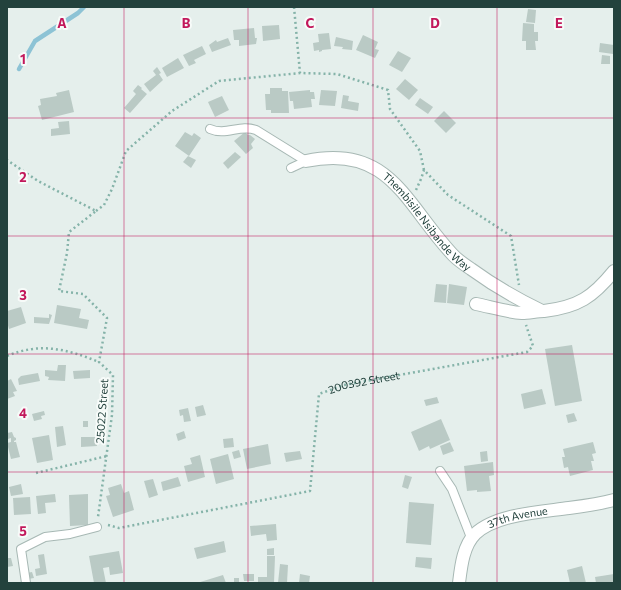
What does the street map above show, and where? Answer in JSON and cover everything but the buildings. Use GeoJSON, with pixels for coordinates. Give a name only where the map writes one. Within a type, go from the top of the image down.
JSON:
{"type":"FeatureCollection","features":[{"type":"Feature","properties":{"kind":"street","name":"Thembisile Nsibande Way"},"geometry":{"type":"LineString","coordinates":[[306,162],[320,158],[337,158],[357,160],[366,163],[391,180],[409,199],[455,257],[485,279],[542,311]]}},
{"type":"Feature","properties":{"kind":"street"},"geometry":{"type":"LineString","coordinates":[[476,304],[522,313],[561,308],[592,295],[603,285],[614,271]]}},
{"type":"Feature","properties":{"kind":"street","name":"37th Avenue"},"geometry":{"type":"LineString","coordinates":[[459,583],[461,566],[466,549],[475,535],[487,525],[506,518],[614,500]]}},
{"type":"Feature","properties":{"kind":"lane"},"geometry":{"type":"LineString","coordinates":[[210,129],[220,132],[241,128],[251,128],[306,162]]}},
{"type":"Feature","properties":{"kind":"lane"},"geometry":{"type":"LineString","coordinates":[[291,168],[306,162]]}},
{"type":"Feature","properties":{"kind":"lane"},"geometry":{"type":"LineString","coordinates":[[440,471],[452,489],[472,540]]}},
{"type":"Feature","properties":{"kind":"lane"},"geometry":{"type":"LineString","coordinates":[[26,583],[21,549],[45,536],[70,534],[97,527]]}},
{"type":"Feature","properties":{"kind":"path"},"geometry":{"type":"LineString","coordinates":[[294,7],[300,73]]}},
{"type":"Feature","properties":{"kind":"path","name":"25022 Street"},"geometry":{"type":"LineString","coordinates":[[7,159],[38,181],[96,212],[69,232],[67,253],[59,291],[83,294],[107,318],[99,362],[113,375],[112,415],[97,527]]}},
{"type":"Feature","properties":{"kind":"path"},"geometry":{"type":"LineString","coordinates":[[409,199],[421,179],[424,170]]}},
{"type":"Feature","properties":{"kind":"path","name":"200392 Street"},"geometry":{"type":"LineString","coordinates":[[97,527],[111,525],[119,528],[310,491],[319,394],[344,385],[527,352],[532,346],[522,313]]}},
{"type":"Feature","properties":{"kind":"path"},"geometry":{"type":"LineString","coordinates":[[7,356],[18,352],[49,348],[77,353],[99,362]]}},
{"type":"Feature","properties":{"kind":"path"},"geometry":{"type":"LineString","coordinates":[[36,473],[107,456]]}},
{"type":"Feature","properties":{"kind":"waterway"},"geometry":{"type":"LineString","coordinates":[[19,69],[35,41],[78,13],[84,7]]}}]}
